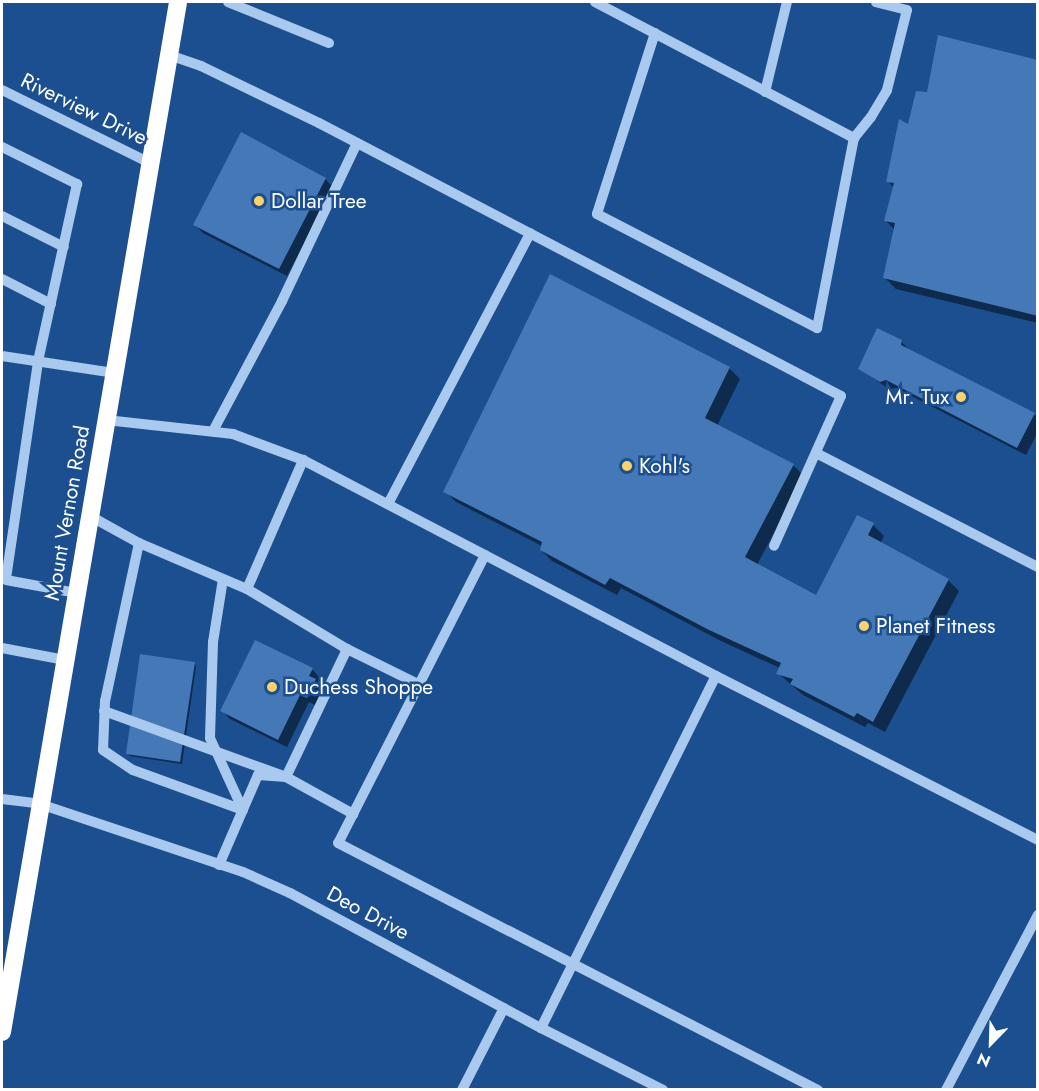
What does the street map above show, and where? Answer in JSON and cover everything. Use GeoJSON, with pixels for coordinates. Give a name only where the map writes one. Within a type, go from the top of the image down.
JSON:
{"type":"FeatureCollection","features":[{"type":"Feature","properties":{"kind":"highway","name":"Mount Vernon Road"},"geometry":{"type":"LineString","coordinates":[[2,1032],[177,2]]}},
{"type":"Feature","properties":{"kind":"street"},"geometry":{"type":"LineString","coordinates":[[228,2],[329,43]]}},
{"type":"Feature","properties":{"kind":"street"},"geometry":{"type":"LineString","coordinates":[[595,2],[854,138]]}},
{"type":"Feature","properties":{"kind":"street"},"geometry":{"type":"LineString","coordinates":[[765,92],[787,2]]}},
{"type":"Feature","properties":{"kind":"street"},"geometry":{"type":"LineString","coordinates":[[655,33],[597,214],[816,328],[854,138],[871,117],[887,90],[907,10],[876,2]]}},
{"type":"Feature","properties":{"kind":"street"},"geometry":{"type":"LineString","coordinates":[[169,54],[201,66],[357,143],[841,396],[774,546]]}},
{"type":"Feature","properties":{"kind":"street","name":"Riverview Drive"},"geometry":{"type":"LineString","coordinates":[[2,90],[150,163]]}},
{"type":"Feature","properties":{"kind":"street"},"geometry":{"type":"LineString","coordinates":[[213,431],[282,301],[357,143]]}},
{"type":"Feature","properties":{"kind":"street"},"geometry":{"type":"LineString","coordinates":[[2,147],[77,184],[38,362],[4,580],[76,593]]}},
{"type":"Feature","properties":{"kind":"street"},"geometry":{"type":"LineString","coordinates":[[2,216],[64,248]]}},
{"type":"Feature","properties":{"kind":"street"},"geometry":{"type":"LineString","coordinates":[[388,504],[530,233]]}},
{"type":"Feature","properties":{"kind":"street"},"geometry":{"type":"LineString","coordinates":[[2,279],[51,304]]}},
{"type":"Feature","properties":{"kind":"street"},"geometry":{"type":"LineString","coordinates":[[2,356],[114,373]]}},
{"type":"Feature","properties":{"kind":"street"},"geometry":{"type":"LineString","coordinates":[[106,420],[233,434],[303,460],[716,676],[1038,840]]}},
{"type":"Feature","properties":{"kind":"street"},"geometry":{"type":"LineString","coordinates":[[816,453],[1038,567]]}},
{"type":"Feature","properties":{"kind":"street"},"geometry":{"type":"LineString","coordinates":[[247,590],[303,460]]}},
{"type":"Feature","properties":{"kind":"street"},"geometry":{"type":"LineString","coordinates":[[90,516],[139,543],[247,590],[347,649],[418,684]]}},
{"type":"Feature","properties":{"kind":"street"},"geometry":{"type":"LineString","coordinates":[[139,543],[104,711],[103,750],[133,770],[243,810]]}},
{"type":"Feature","properties":{"kind":"street"},"geometry":{"type":"LineString","coordinates":[[485,555],[338,843],[818,1089]]}},
{"type":"Feature","properties":{"kind":"street"},"geometry":{"type":"LineString","coordinates":[[223,579],[213,642],[209,699],[210,738],[243,810]]}},
{"type":"Feature","properties":{"kind":"street"},"geometry":{"type":"LineString","coordinates":[[2,648],[65,660]]}},
{"type":"Feature","properties":{"kind":"street"},"geometry":{"type":"LineString","coordinates":[[286,777],[347,649]]}},
{"type":"Feature","properties":{"kind":"street"},"geometry":{"type":"LineString","coordinates":[[541,1028],[716,676]]}},
{"type":"Feature","properties":{"kind":"street"},"geometry":{"type":"LineString","coordinates":[[104,711],[286,777],[353,814]]}},
{"type":"Feature","properties":{"kind":"street"},"geometry":{"type":"LineString","coordinates":[[219,865],[258,775],[286,777]]}},
{"type":"Feature","properties":{"kind":"street","name":"Deo Drive"},"geometry":{"type":"LineString","coordinates":[[2,799],[40,804],[219,865],[290,893],[541,1028],[663,1089]]}},
{"type":"Feature","properties":{"kind":"street"},"geometry":{"type":"LineString","coordinates":[[946,1089],[1038,915]]}},
{"type":"Feature","properties":{"kind":"street"},"geometry":{"type":"LineString","coordinates":[[462,1089],[504,1008]]}},
{"type":"Feature","properties":{"kind":"building"},"geometry":{"type":"Polygon","coordinates":[[[938,35],[1038,60],[1038,316],[883,278],[895,223],[884,221],[894,183],[886,182],[899,119],[908,124],[916,91],[927,92],[938,35]]]}},
{"type":"Feature","properties":{"kind":"building","name":"Dollar Tree"},"geometry":{"type":"Polygon","coordinates":[[[241,132],[326,178],[279,269],[193,225],[241,132]]]}},
{"type":"Feature","properties":{"kind":"building"},"geometry":{"type":"Polygon","coordinates":[[[550,274],[730,367],[705,418],[794,464],[745,557],[816,595],[857,515],[874,523],[868,535],[949,579],[873,722],[857,713],[854,717],[790,684],[793,679],[776,674],[781,663],[709,630],[610,578],[605,585],[540,550],[542,542],[443,492],[550,274]]]}},
{"type":"Feature","properties":{"kind":"building","name":"Mr. Tux"},"geometry":{"type":"Polygon","coordinates":[[[877,328],[902,340],[901,345],[1035,413],[1017,448],[886,380],[880,382],[858,369],[877,328]]]}},
{"type":"Feature","properties":{"kind":"building","name":"Duchess Shoppe"},"geometry":{"type":"Polygon","coordinates":[[[255,640],[313,668],[309,676],[316,679],[307,698],[300,695],[278,740],[220,711],[255,640]]]}},
{"type":"Feature","properties":{"kind":"building"},"geometry":{"type":"Polygon","coordinates":[[[140,654],[195,662],[180,762],[126,754],[140,654]]]}},
{"type":"Feature","properties":{"kind":"place","name":"Dollar Tree"},"geometry":{"type":"Point","coordinates":[259,201]}},
{"type":"Feature","properties":{"kind":"place","name":"Mr. Tux"},"geometry":{"type":"Point","coordinates":[961,397]}},
{"type":"Feature","properties":{"kind":"place","name":"Kohl's"},"geometry":{"type":"Point","coordinates":[627,466]}},
{"type":"Feature","properties":{"kind":"place","name":"Planet Fitness"},"geometry":{"type":"Point","coordinates":[864,626]}},
{"type":"Feature","properties":{"kind":"place","name":"Duchess Shoppe"},"geometry":{"type":"Point","coordinates":[272,687]}}]}
